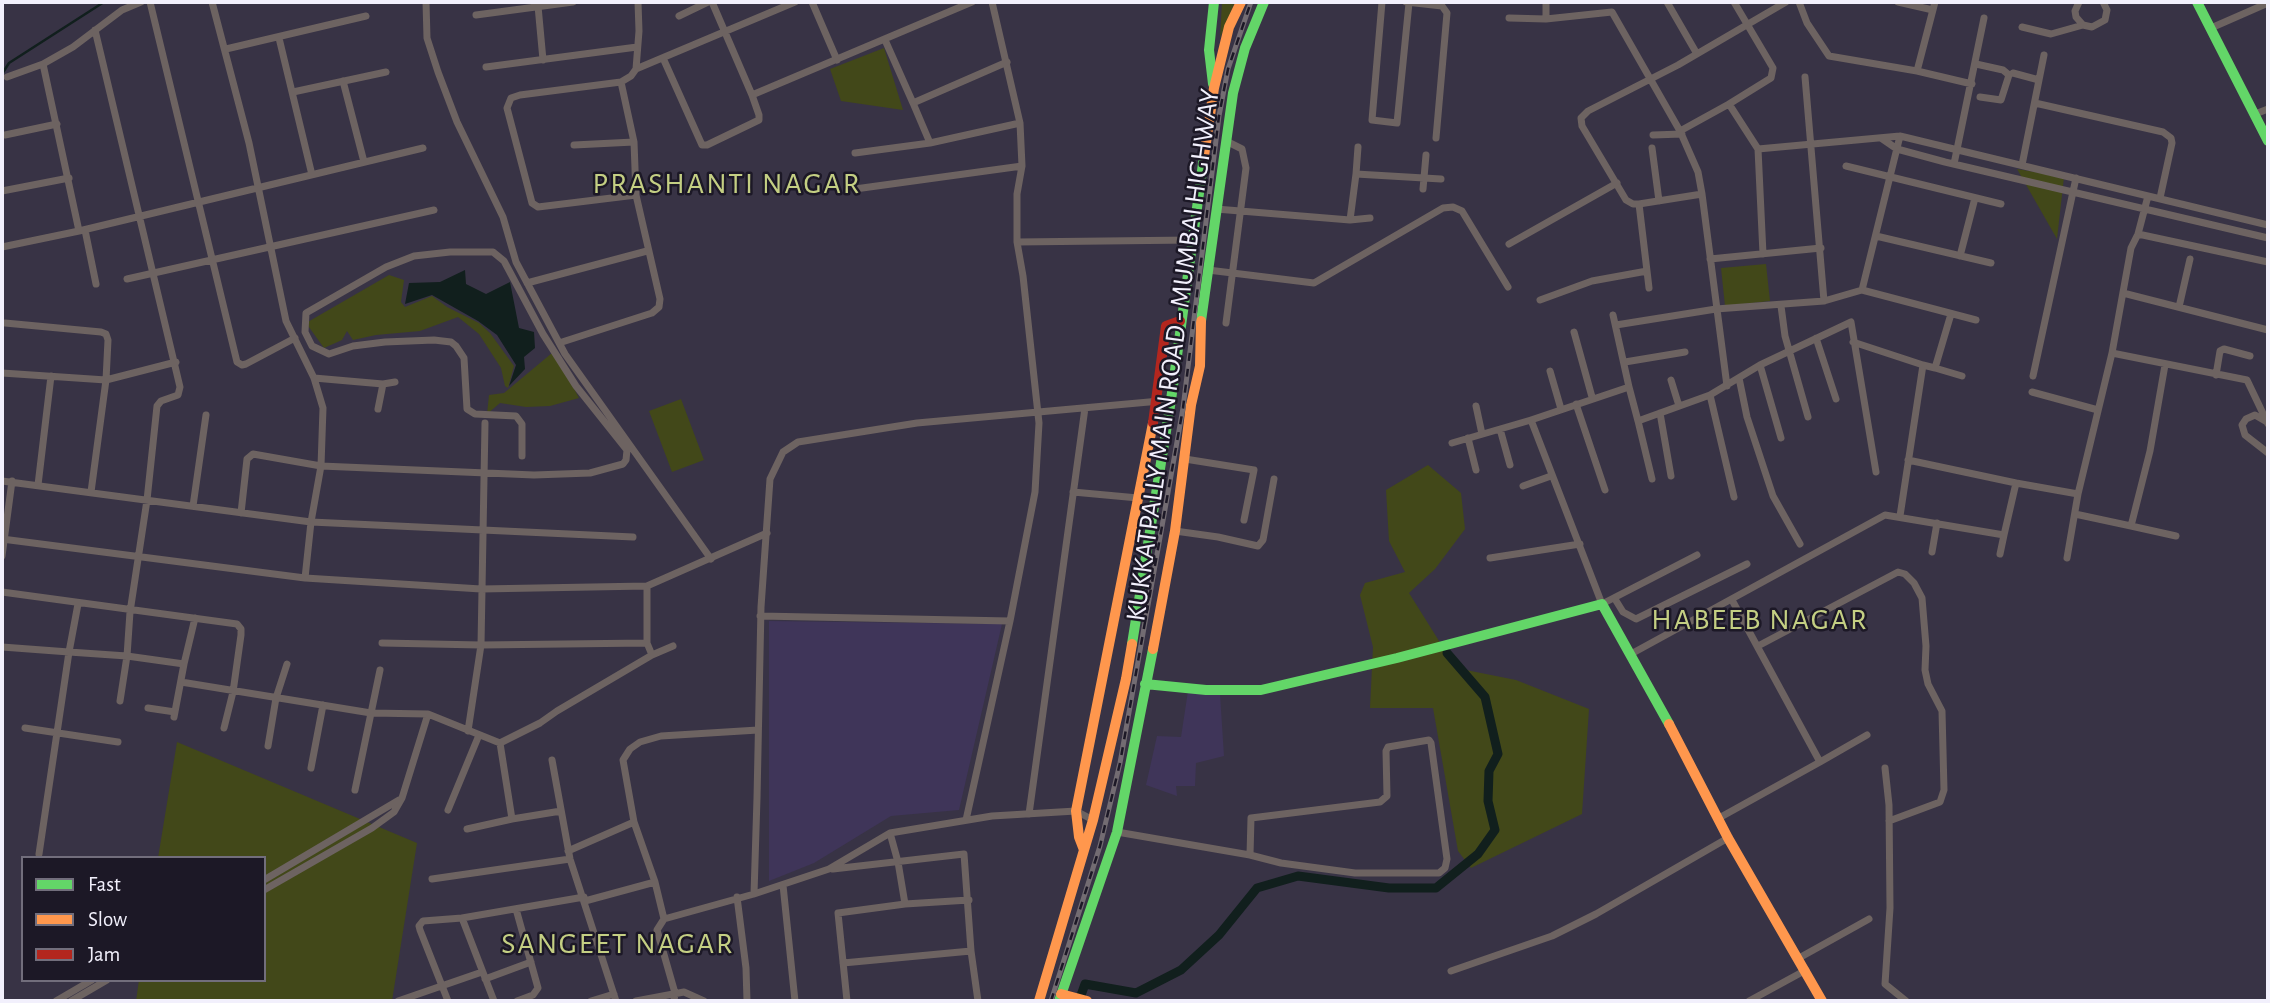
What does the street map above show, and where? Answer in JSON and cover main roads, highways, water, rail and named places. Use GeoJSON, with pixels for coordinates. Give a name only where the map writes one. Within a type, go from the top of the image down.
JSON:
{"type":"FeatureCollection","features":[{"type":"Feature","properties":{"kind":"main road"},"geometry":{"type":"LineString","coordinates":[[1214,2],[1209,50],[1214,88]]}},
{"type":"Feature","properties":{"kind":"main road","name":"KUKKATPALLY MAIN ROAD - MUMBAI HIGHWAY"},"geometry":{"type":"LineString","coordinates":[[1039,1001],[1093,820],[1126,679],[1171,400],[1214,88],[1229,27],[1241,2]]}},
{"type":"Feature","properties":{"kind":"main road","name":"KUKKATPALLY MAIN ROAD - MUMBAI HIGHWAY"},"geometry":{"type":"LineString","coordinates":[[1060,998],[1117,832],[1175,531],[1191,405],[1200,366],[1201,323],[1233,93],[1245,48],[1264,2]]}},
{"type":"Feature","properties":{"kind":"main road"},"geometry":{"type":"LineString","coordinates":[[2197,2],[2268,141]]}},
{"type":"Feature","properties":{"kind":"main road"},"geometry":{"type":"LineString","coordinates":[[1084,850],[1079,837],[1076,811],[1157,401],[1166,326],[1180,321]]}},
{"type":"Feature","properties":{"kind":"main road"},"geometry":{"type":"LineString","coordinates":[[1147,541],[1172,545]]}},
{"type":"Feature","properties":{"kind":"main road"},"geometry":{"type":"LineString","coordinates":[[1145,684],[1206,690],[1261,690],[1397,658],[1602,604],[1685,752],[1728,838],[1822,1001]]}},
{"type":"Feature","properties":{"kind":"main road"},"geometry":{"type":"LineString","coordinates":[[1060,998],[1074,997],[1087,1001]]}},
{"type":"Feature","properties":{"kind":"waterway"},"geometry":{"type":"LineString","coordinates":[[2,74],[9,63],[104,2]]}},
{"type":"Feature","properties":{"kind":"waterway"},"geometry":{"type":"LineString","coordinates":[[1079,1001],[1085,984],[1136,993],[1181,970],[1219,935],[1257,888],[1298,876],[1389,888],[1436,888],[1478,854],[1495,830],[1488,801],[1489,771],[1498,754],[1485,697],[1447,653]]}},
{"type":"Feature","properties":{"kind":"railway"},"geometry":{"type":"LineString","coordinates":[[1051,1001],[1100,846],[1120,763],[1183,408],[1219,116],[1228,69],[1251,2]]}},
{"type":"Feature","properties":{"kind":"district","name":"PRASHANTI NAGAR"},"geometry":{"type":"Point","coordinates":[727,184]}},
{"type":"Feature","properties":{"kind":"district","name":"HABEEB NAGAR"},"geometry":{"type":"Point","coordinates":[1760,620]}},
{"type":"Feature","properties":{"kind":"district","name":"SANGEET NAGAR"},"geometry":{"type":"Point","coordinates":[618,944]}}]}
